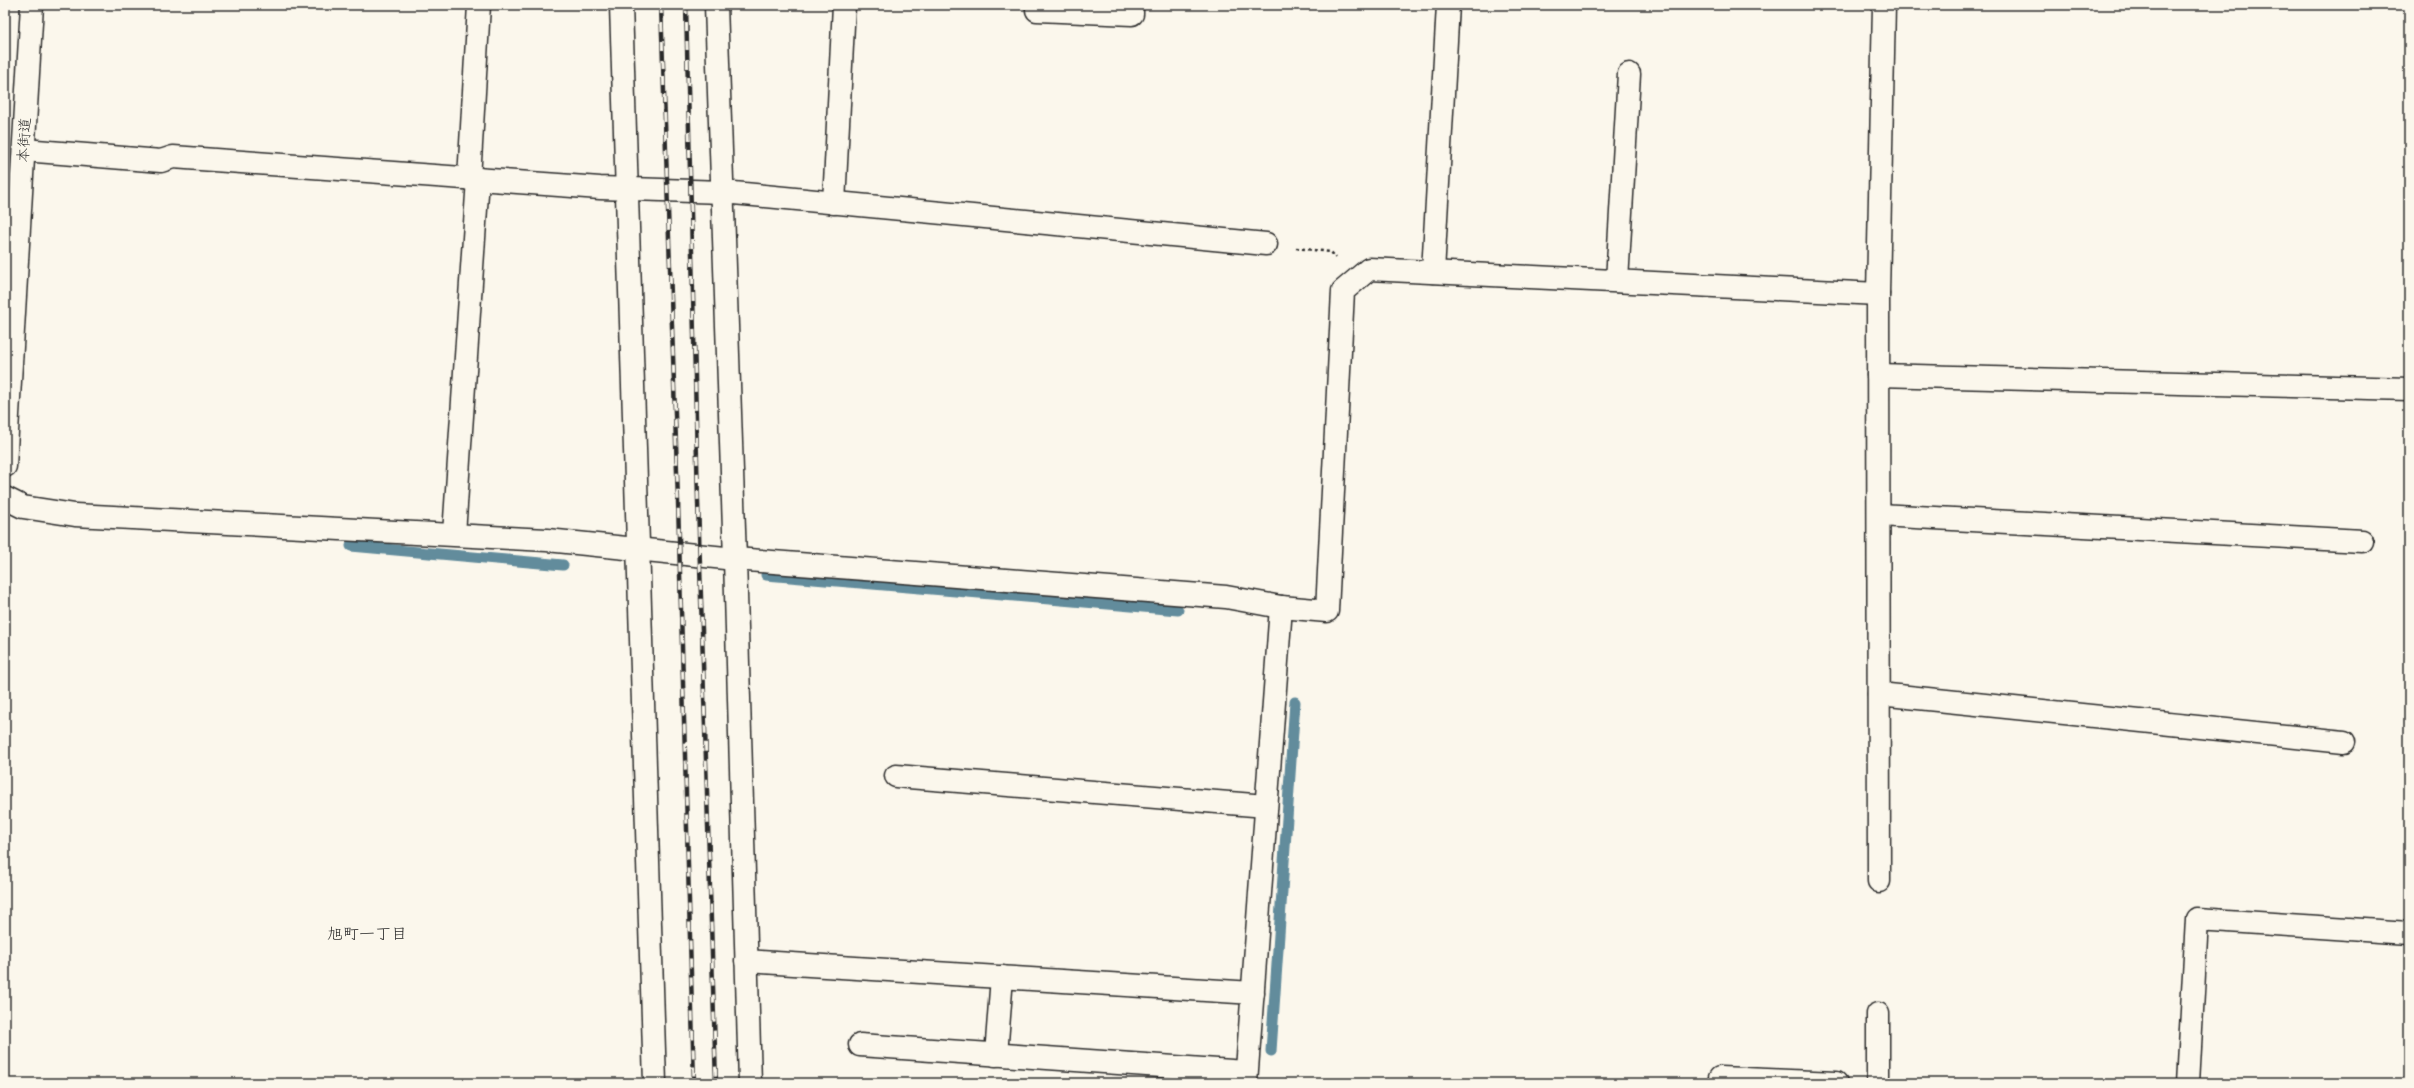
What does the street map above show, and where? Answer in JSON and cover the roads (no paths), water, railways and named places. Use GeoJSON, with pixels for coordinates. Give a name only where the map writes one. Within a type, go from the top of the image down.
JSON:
{"type":"FeatureCollection","features":[{"type":"Feature","properties":{"kind":"street","name":"本街道"},"geometry":{"type":"LineString","coordinates":[[5,466],[32,5]]}},
{"type":"Feature","properties":{"kind":"street"},"geometry":{"type":"LineString","coordinates":[[454,534],[474,179],[479,5]]}},
{"type":"Feature","properties":{"kind":"street"},"geometry":{"type":"LineString","coordinates":[[621,5],[655,1083]]}},
{"type":"Feature","properties":{"kind":"street"},"geometry":{"type":"LineString","coordinates":[[716,5],[736,559],[750,1083]]}},
{"type":"Feature","properties":{"kind":"street"},"geometry":{"type":"LineString","coordinates":[[834,203],[844,5]]}},
{"type":"Feature","properties":{"kind":"street"},"geometry":{"type":"LineString","coordinates":[[1037,10],[1132,14],[1132,5]]}},
{"type":"Feature","properties":{"kind":"street"},"geometry":{"type":"LineString","coordinates":[[1433,272],[1448,5]]}},
{"type":"Feature","properties":{"kind":"street"},"geometry":{"type":"LineString","coordinates":[[1879,881],[1878,294],[1884,5]]}},
{"type":"Feature","properties":{"kind":"street"},"geometry":{"type":"LineString","coordinates":[[1617,281],[1629,74]]}},
{"type":"Feature","properties":{"kind":"street"},"geometry":{"type":"LineString","coordinates":[[24,150],[161,161],[173,157],[628,189],[723,192],[1266,244]]}},
{"type":"Feature","properties":{"kind":"street"},"geometry":{"type":"LineString","coordinates":[[5,498],[24,508],[75,514],[547,540],[736,559],[1226,597],[1281,607],[1327,611],[1342,291],[1369,269],[1878,294]]}},
{"type":"Feature","properties":{"kind":"street"},"geometry":{"type":"LineString","coordinates":[[1878,375],[2409,389]]}},
{"type":"Feature","properties":{"kind":"street"},"geometry":{"type":"LineString","coordinates":[[1878,514],[2362,541]]}},
{"type":"Feature","properties":{"kind":"street"},"geometry":{"type":"LineString","coordinates":[[860,1045],[996,1055],[1246,1078],[1281,607]]}},
{"type":"Feature","properties":{"kind":"street"},"geometry":{"type":"LineString","coordinates":[[1879,694],[2344,742]]}},
{"type":"Feature","properties":{"kind":"street"},"geometry":{"type":"LineString","coordinates":[[896,776],[1266,806]]}},
{"type":"Feature","properties":{"kind":"street"},"geometry":{"type":"LineString","coordinates":[[2188,1083],[2197,919],[2409,933]]}},
{"type":"Feature","properties":{"kind":"street"},"geometry":{"type":"LineString","coordinates":[[746,961],[1253,993]]}},
{"type":"Feature","properties":{"kind":"street"},"geometry":{"type":"LineString","coordinates":[[996,1055],[1002,977]]}},
{"type":"Feature","properties":{"kind":"street"},"geometry":{"type":"LineString","coordinates":[[1878,1014],[1878,1083]]}},
{"type":"Feature","properties":{"kind":"street"},"geometry":{"type":"LineString","coordinates":[[1720,1083],[1720,1078],[1836,1083]]}},
{"type":"Feature","properties":{"kind":"waterway"},"geometry":{"type":"LineString","coordinates":[[351,546],[563,565]]}},
{"type":"Feature","properties":{"kind":"waterway"},"geometry":{"type":"LineString","coordinates":[[766,575],[1178,610]]}},
{"type":"Feature","properties":{"kind":"waterway"},"geometry":{"type":"LineString","coordinates":[[1271,1051],[1295,702]]}},
{"type":"Feature","properties":{"kind":"railway"},"geometry":{"type":"LineString","coordinates":[[661,5],[678,501],[694,1083]]}},
{"type":"Feature","properties":{"kind":"railway"},"geometry":{"type":"LineString","coordinates":[[686,5],[698,501],[716,1083]]}},
{"type":"Feature","properties":{"kind":"district","name":"旭町一丁目"},"geometry":{"type":"Point","coordinates":[367,933]}}]}
